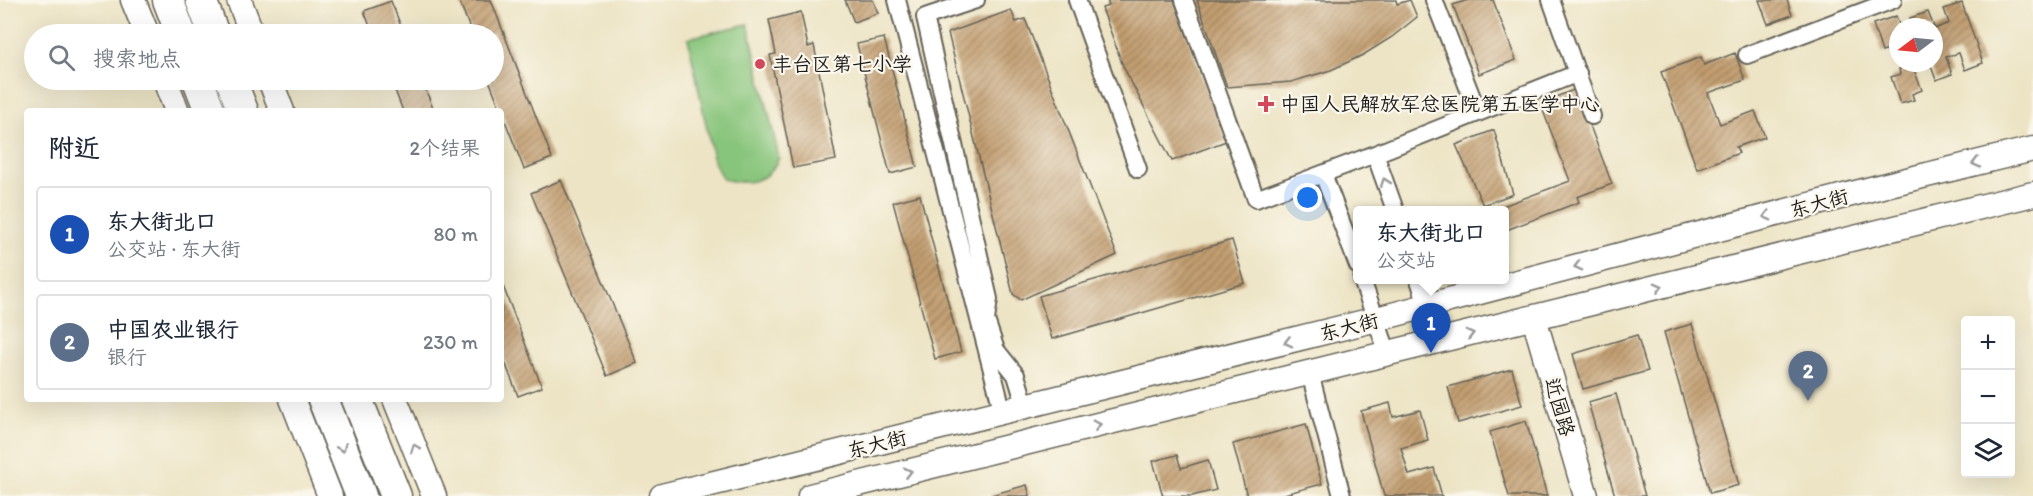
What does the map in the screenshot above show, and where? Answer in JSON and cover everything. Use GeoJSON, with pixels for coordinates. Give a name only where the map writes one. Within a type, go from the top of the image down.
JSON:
{"type":"FeatureCollection","features":[{"type":"Feature","properties":{"kind":"highway"},"geometry":{"type":"LineString","coordinates":[[168,0],[177,24]]}},
{"type":"Feature","properties":{"kind":"highway"},"geometry":{"type":"LineString","coordinates":[[201,0],[210,24]]}},
{"type":"Feature","properties":{"kind":"highway"},"geometry":{"type":"LineString","coordinates":[[202,90],[209,108]]}},
{"type":"Feature","properties":{"kind":"highway"},"geometry":{"type":"LineString","coordinates":[[235,90],[242,108]]}},
{"type":"Feature","properties":{"kind":"highway"},"geometry":{"type":"LineString","coordinates":[[323,402],[361,496]]}},
{"type":"Feature","properties":{"kind":"highway"},"geometry":{"type":"LineString","coordinates":[[358,402],[396,496]]}},
{"type":"Feature","properties":{"kind":"main road"},"geometry":{"type":"LineString","coordinates":[[133,0],[143,24]]}},
{"type":"Feature","properties":{"kind":"main road"},"geometry":{"type":"LineString","coordinates":[[239,0],[248,24]]}},
{"type":"Feature","properties":{"kind":"main road"},"geometry":{"type":"LineString","coordinates":[[169,90],[176,108]]}},
{"type":"Feature","properties":{"kind":"main road"},"geometry":{"type":"LineString","coordinates":[[274,90],[281,108]]}},
{"type":"Feature","properties":{"kind":"main road","name":"东大街"},"geometry":{"type":"LineString","coordinates":[[662,496],[1377,320],[1875,188],[2033,149]]}},
{"type":"Feature","properties":{"kind":"main road","name":"东大街"},"geometry":{"type":"LineString","coordinates":[[810,496],[852,491],[1310,373],[2033,194]]}},
{"type":"Feature","properties":{"kind":"main road","name":"近园路"},"geometry":{"type":"LineString","coordinates":[[1534,318],[1586,496]]}},
{"type":"Feature","properties":{"kind":"main road"},"geometry":{"type":"LineString","coordinates":[[293,402],[330,496]]}},
{"type":"Feature","properties":{"kind":"main road"},"geometry":{"type":"LineString","coordinates":[[396,402],[434,496]]}},
{"type":"Feature","properties":{"kind":"street"},"geometry":{"type":"LineString","coordinates":[[897,0],[1003,413]]}},
{"type":"Feature","properties":{"kind":"street"},"geometry":{"type":"LineString","coordinates":[[976,0],[925,17],[989,299],[987,320],[996,350],[1016,375],[1026,408]]}},
{"type":"Feature","properties":{"kind":"street"},"geometry":{"type":"LineString","coordinates":[[1077,0],[1138,169]]}},
{"type":"Feature","properties":{"kind":"street"},"geometry":{"type":"LineString","coordinates":[[1184,0],[1256,199],[1578,73]]}},
{"type":"Feature","properties":{"kind":"street"},"geometry":{"type":"LineString","coordinates":[[1434,0],[1478,113]]}},
{"type":"Feature","properties":{"kind":"street"},"geometry":{"type":"LineString","coordinates":[[1551,0],[1592,116]]}},
{"type":"Feature","properties":{"kind":"street"},"geometry":{"type":"LineString","coordinates":[[1747,55],[1893,0]]}},
{"type":"Feature","properties":{"kind":"street"},"geometry":{"type":"LineString","coordinates":[[1375,154],[1394,206]]}},
{"type":"Feature","properties":{"kind":"street"},"geometry":{"type":"LineString","coordinates":[[1323,174],[1353,253]]}},
{"type":"Feature","properties":{"kind":"street"},"geometry":{"type":"LineString","coordinates":[[1364,284],[1388,354]]}},
{"type":"Feature","properties":{"kind":"street"},"geometry":{"type":"LineString","coordinates":[[1421,284],[1439,341]]}},
{"type":"Feature","properties":{"kind":"street"},"geometry":{"type":"LineString","coordinates":[[1310,373],[1342,496]]}},
{"type":"Feature","properties":{"kind":"green space"},"geometry":{"type":"Polygon","coordinates":[[[748,24],[779,158],[775,166],[763,177],[741,182],[723,179],[714,163],[688,38],[748,24]]]}},
{"type":"Feature","properties":{"kind":"building"},"geometry":{"type":"Polygon","coordinates":[[[459,0],[491,0],[500,24],[468,24],[459,0]]]}},
{"type":"Feature","properties":{"kind":"building"},"geometry":{"type":"Polygon","coordinates":[[[845,0],[873,0],[878,13],[854,22],[845,0]]]}},
{"type":"Feature","properties":{"kind":"building"},"geometry":{"type":"Polygon","coordinates":[[[1107,0],[1174,0],[1226,141],[1172,161],[1123,66],[1102,8],[1109,6],[1107,0]]]}},
{"type":"Feature","properties":{"kind":"building"},"geometry":{"type":"Polygon","coordinates":[[[1197,0],[1396,0],[1397,4],[1410,0],[1417,17],[1392,37],[1363,55],[1331,70],[1291,82],[1227,87],[1197,0]]]}},
{"type":"Feature","properties":{"kind":"building"},"geometry":{"type":"Polygon","coordinates":[[[1468,0],[1493,0],[1516,60],[1479,74],[1453,5],[1468,0]]]}},
{"type":"Feature","properties":{"kind":"building"},"geometry":{"type":"Polygon","coordinates":[[[1759,0],[1787,0],[1792,15],[1768,24],[1759,0]]]}},
{"type":"Feature","properties":{"kind":"building"},"geometry":{"type":"Polygon","coordinates":[[[391,1],[400,24],[369,24],[364,11],[391,1]]]}},
{"type":"Feature","properties":{"kind":"building"},"geometry":{"type":"Polygon","coordinates":[[[1962,3],[1983,63],[1965,70],[1959,53],[1946,57],[1952,74],[1936,80],[1933,72],[1943,72],[1943,25],[1949,23],[1944,9],[1962,3]]]}},
{"type":"Feature","properties":{"kind":"building"},"geometry":{"type":"Polygon","coordinates":[[[1011,10],[1016,22],[1025,19],[1117,255],[1021,300],[1013,294],[948,33],[1011,10]]]}},
{"type":"Feature","properties":{"kind":"building"},"geometry":{"type":"Polygon","coordinates":[[[801,12],[808,47],[814,45],[836,160],[793,168],[770,55],[776,54],[769,20],[801,12]]]}},
{"type":"Feature","properties":{"kind":"building"},"geometry":{"type":"Polygon","coordinates":[[[1928,12],[1930,18],[1910,18],[1928,12]]]}},
{"type":"Feature","properties":{"kind":"building"},"geometry":{"type":"Polygon","coordinates":[[[1889,18],[1889,50],[1882,52],[1873,24],[1889,18]]]}},
{"type":"Feature","properties":{"kind":"building"},"geometry":{"type":"Polygon","coordinates":[[[504,34],[552,158],[524,169],[504,118],[504,108],[500,108],[493,90],[504,90],[504,34]]]}},
{"type":"Feature","properties":{"kind":"building"},"geometry":{"type":"Polygon","coordinates":[[[884,38],[917,167],[890,174],[857,44],[884,38]]]}},
{"type":"Feature","properties":{"kind":"building"},"geometry":{"type":"Polygon","coordinates":[[[1735,53],[1745,80],[1708,93],[1720,124],[1755,111],[1765,137],[1736,147],[1739,153],[1697,169],[1661,72],[1701,57],[1704,65],[1735,53]]]}},
{"type":"Feature","properties":{"kind":"building"},"geometry":{"type":"Polygon","coordinates":[[[1900,72],[1915,72],[1922,90],[1912,94],[1914,100],[1900,104],[1891,77],[1900,74],[1900,72]]]}},
{"type":"Feature","properties":{"kind":"building"},"geometry":{"type":"Polygon","coordinates":[[[1576,89],[1612,184],[1577,197],[1579,202],[1509,229],[1509,206],[1503,206],[1570,181],[1540,103],[1576,89]]]}},
{"type":"Feature","properties":{"kind":"building"},"geometry":{"type":"Polygon","coordinates":[[[395,90],[426,90],[433,108],[402,108],[395,90]]]}},
{"type":"Feature","properties":{"kind":"building"},"geometry":{"type":"Polygon","coordinates":[[[1494,130],[1513,194],[1483,205],[1456,145],[1494,130]]]}},
{"type":"Feature","properties":{"kind":"building"},"geometry":{"type":"Polygon","coordinates":[[[561,180],[637,363],[607,376],[531,193],[561,180]]]}},
{"type":"Feature","properties":{"kind":"building"},"geometry":{"type":"Polygon","coordinates":[[[920,195],[961,352],[935,359],[893,202],[920,195]]]}},
{"type":"Feature","properties":{"kind":"building"},"geometry":{"type":"Polygon","coordinates":[[[1232,240],[1245,283],[1052,339],[1039,296],[1232,240]]]}},
{"type":"Feature","properties":{"kind":"building"},"geometry":{"type":"Polygon","coordinates":[[[504,289],[542,387],[518,396],[504,360],[504,289]]]}},
{"type":"Feature","properties":{"kind":"building"},"geometry":{"type":"Polygon","coordinates":[[[1692,324],[1739,485],[1710,493],[1664,332],[1692,324]]]}},
{"type":"Feature","properties":{"kind":"building"},"geometry":{"type":"Polygon","coordinates":[[[1637,335],[1648,371],[1583,389],[1573,354],[1637,335]]]}},
{"type":"Feature","properties":{"kind":"building"},"geometry":{"type":"Polygon","coordinates":[[[1512,369],[1522,405],[1458,423],[1448,387],[1512,369]]]}},
{"type":"Feature","properties":{"kind":"building"},"geometry":{"type":"Polygon","coordinates":[[[1616,394],[1645,496],[1615,496],[1588,402],[1616,394]]]}},
{"type":"Feature","properties":{"kind":"building"},"geometry":{"type":"Polygon","coordinates":[[[1390,403],[1393,417],[1420,410],[1428,440],[1401,448],[1409,475],[1434,468],[1442,496],[1384,496],[1361,411],[1390,403]]]}},
{"type":"Feature","properties":{"kind":"building"},"geometry":{"type":"Polygon","coordinates":[[[1526,421],[1547,496],[1509,496],[1490,432],[1526,421]]]}},
{"type":"Feature","properties":{"kind":"building"},"geometry":{"type":"Polygon","coordinates":[[[1306,424],[1322,484],[1277,496],[1247,496],[1233,444],[1306,424]]]}},
{"type":"Feature","properties":{"kind":"building"},"geometry":{"type":"Polygon","coordinates":[[[1177,455],[1181,468],[1208,460],[1216,490],[1192,496],[1163,496],[1153,461],[1177,455]]]}},
{"type":"Feature","properties":{"kind":"building"},"geometry":{"type":"Polygon","coordinates":[[[1027,485],[1030,496],[991,496],[991,495],[1027,485]]]}},
{"type":"Feature","properties":{"kind":"place","name":"丰台区第七小学"},"geometry":{"type":"Point","coordinates":[760,64]}},
{"type":"Feature","properties":{"kind":"place","name":"中国人民解放军总医院第五医学中心"},"geometry":{"type":"Point","coordinates":[1266,104]}},
{"type":"Feature","properties":{"kind":"place","name":"东大街北口"},"geometry":{"type":"Point","coordinates":[1431,353]}},
{"type":"Feature","properties":{"kind":"place","name":"中国农业银行"},"geometry":{"type":"Point","coordinates":[1808,401]}}]}
